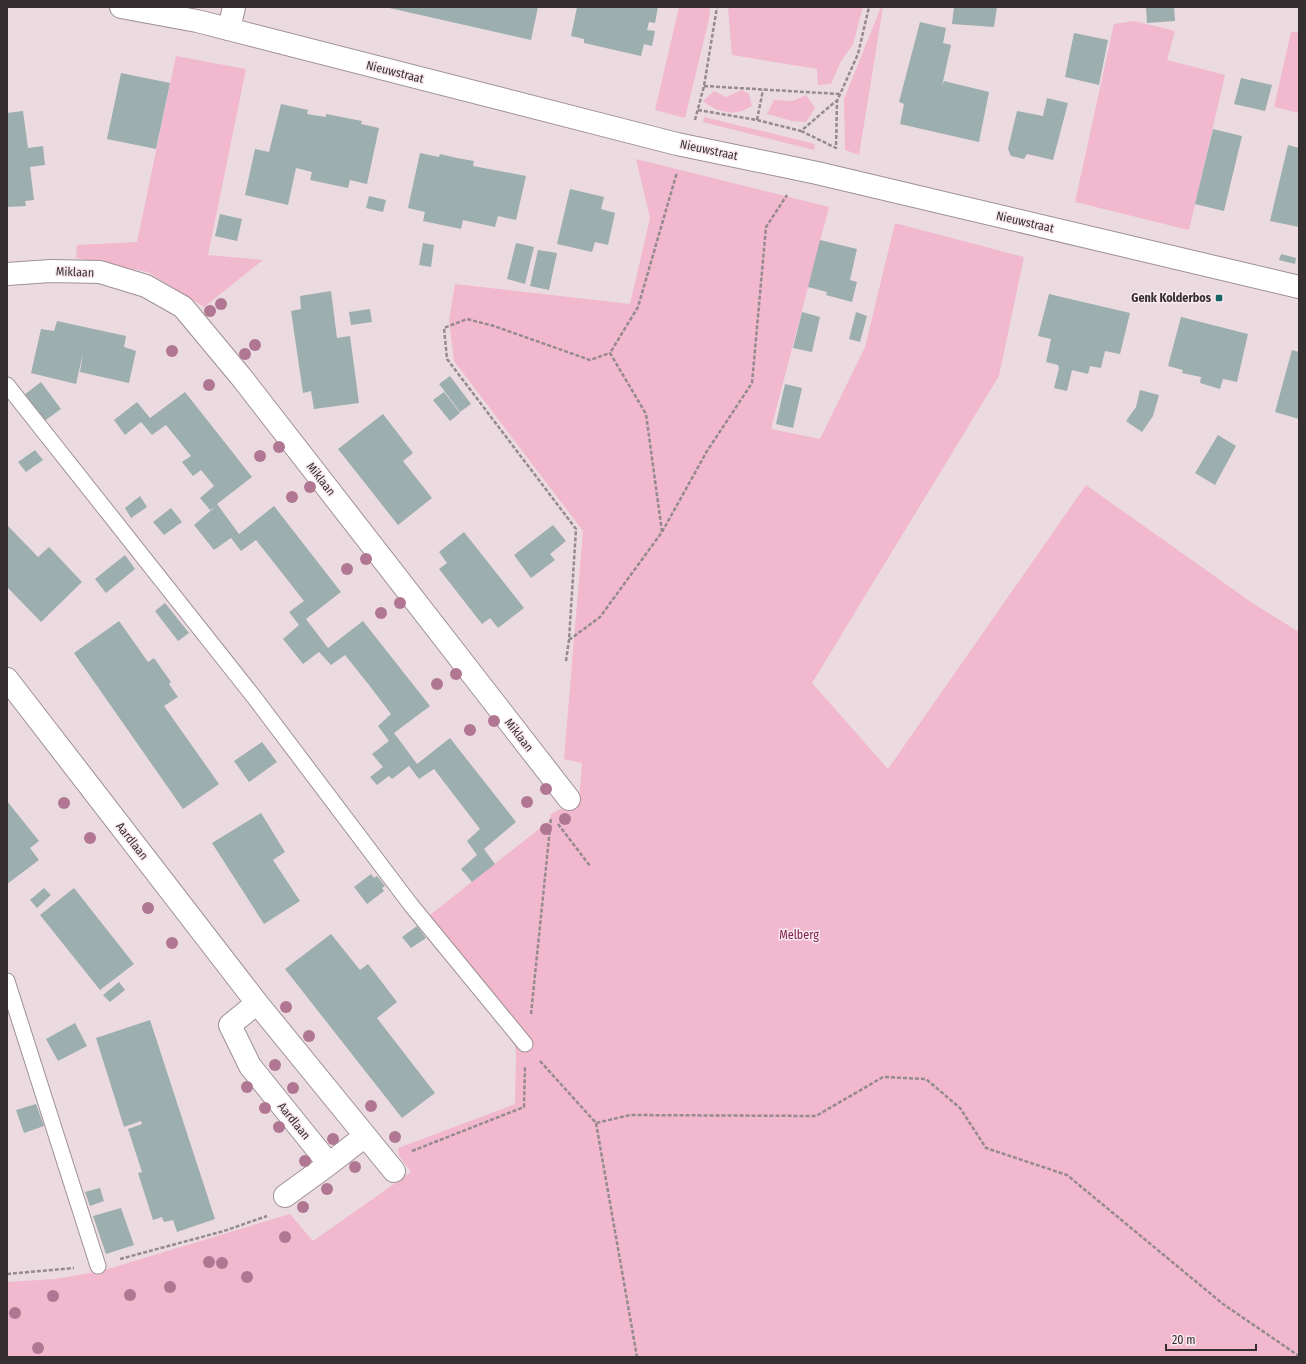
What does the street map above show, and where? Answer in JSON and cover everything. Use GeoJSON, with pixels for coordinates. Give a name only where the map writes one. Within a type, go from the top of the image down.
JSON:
{"type":"FeatureCollection","features":[{"type":"Feature","properties":{"kind":"street","name":"Nieuwstraat"},"geometry":{"type":"LineString","coordinates":[[121,7],[197,21],[677,144],[817,172],[1299,287]]}},
{"type":"Feature","properties":{"kind":"street"},"geometry":{"type":"LineString","coordinates":[[229,29],[234,7]]}},
{"type":"Feature","properties":{"kind":"street","name":"Miklaan"},"geometry":{"type":"LineString","coordinates":[[7,274],[51,271],[100,272],[146,286],[183,307],[242,378],[568,799]]}},
{"type":"Feature","properties":{"kind":"street","name":"Aardlaan"},"geometry":{"type":"LineString","coordinates":[[7,679],[257,1003],[394,1171]]}},
{"type":"Feature","properties":{"kind":"street","name":"Aardlaan"},"geometry":{"type":"LineString","coordinates":[[257,1003],[230,1025],[250,1066],[329,1164]]}},
{"type":"Feature","properties":{"kind":"street"},"geometry":{"type":"LineString","coordinates":[[285,1196],[365,1136]]}},
{"type":"Feature","properties":{"kind":"lane"},"geometry":{"type":"LineString","coordinates":[[7,385],[254,697],[411,905],[525,1044]]}},
{"type":"Feature","properties":{"kind":"lane"},"geometry":{"type":"LineString","coordinates":[[7,981],[98,1266]]}},
{"type":"Feature","properties":{"kind":"path"},"geometry":{"type":"LineString","coordinates":[[694,123],[704,86],[717,7]]}},
{"type":"Feature","properties":{"kind":"path"},"geometry":{"type":"LineString","coordinates":[[698,110],[757,120],[801,131],[836,148],[836,101],[858,54],[869,7]]}},
{"type":"Feature","properties":{"kind":"path"},"geometry":{"type":"LineString","coordinates":[[704,86],[839,94]]}},
{"type":"Feature","properties":{"kind":"path"},"geometry":{"type":"LineString","coordinates":[[757,120],[763,90]]}},
{"type":"Feature","properties":{"kind":"path"},"geometry":{"type":"LineString","coordinates":[[801,131],[836,101]]}},
{"type":"Feature","properties":{"kind":"path"},"geometry":{"type":"LineString","coordinates":[[566,661],[569,640],[576,529],[447,359],[444,328],[466,319],[494,326],[590,360],[610,353],[638,307],[677,171]]}},
{"type":"Feature","properties":{"kind":"path"},"geometry":{"type":"LineString","coordinates":[[569,640],[600,617],[662,532],[707,451],[752,383],[766,227],[789,191]]}},
{"type":"Feature","properties":{"kind":"path"},"geometry":{"type":"LineString","coordinates":[[610,353],[646,414],[662,532]]}},
{"type":"Feature","properties":{"kind":"path"},"geometry":{"type":"LineString","coordinates":[[394,1171],[399,1156],[524,1107],[525,1044],[532,1009],[551,814],[590,866]]}},
{"type":"Feature","properties":{"kind":"path"},"geometry":{"type":"LineString","coordinates":[[525,1044],[596,1123],[637,1357]]}},
{"type":"Feature","properties":{"kind":"path"},"geometry":{"type":"LineString","coordinates":[[596,1123],[630,1115],[816,1116],[883,1077],[926,1079],[960,1108],[986,1148],[1067,1175],[1223,1304],[1299,1356]]}},
{"type":"Feature","properties":{"kind":"path"},"geometry":{"type":"LineString","coordinates":[[7,1274],[98,1266],[224,1231],[273,1214]]}},
{"type":"Feature","properties":{"kind":"green space"},"geometry":{"type":"Polygon","coordinates":[[[679,7],[710,7],[709,19],[685,118],[655,110],[679,7]]]}},
{"type":"Feature","properties":{"kind":"green space"},"geometry":{"type":"Polygon","coordinates":[[[728,7],[863,7],[853,44],[840,63],[831,84],[818,85],[817,69],[732,55],[728,7]]]}},
{"type":"Feature","properties":{"kind":"green space"},"geometry":{"type":"Polygon","coordinates":[[[881,7],[883,7],[859,155],[845,150],[844,99],[881,7]]]}},
{"type":"Feature","properties":{"kind":"green space"},"geometry":{"type":"Polygon","coordinates":[[[1134,21],[1175,31],[1167,60],[1225,75],[1189,230],[1075,202],[1114,24],[1134,21]]]}},
{"type":"Feature","properties":{"kind":"green space"},"geometry":{"type":"Polygon","coordinates":[[[1291,32],[1299,32],[1299,113],[1274,107],[1291,32]]]}},
{"type":"Feature","properties":{"kind":"green space"},"geometry":{"type":"Polygon","coordinates":[[[176,56],[246,69],[208,255],[263,260],[204,307],[148,272],[76,258],[77,245],[137,242],[176,56]]]}},
{"type":"Feature","properties":{"kind":"green space"},"geometry":{"type":"Polygon","coordinates":[[[742,90],[749,94],[752,106],[741,111],[723,111],[710,106],[703,101],[714,91],[726,97],[742,90]]]}},
{"type":"Feature","properties":{"kind":"green space"},"geometry":{"type":"Polygon","coordinates":[[[806,95],[815,108],[806,122],[792,121],[767,114],[774,100],[793,101],[806,95]]]}},
{"type":"Feature","properties":{"kind":"green space"},"geometry":{"type":"Polygon","coordinates":[[[704,117],[815,144],[814,150],[703,122],[704,117]]]}},
{"type":"Feature","properties":{"kind":"green space","name":"Melberg"},"geometry":{"type":"Polygon","coordinates":[[[636,159],[829,207],[771,429],[820,439],[865,347],[895,223],[1024,257],[999,376],[812,683],[888,769],[1086,485],[1251,602],[1299,632],[1299,1357],[7,1357],[7,1282],[55,1279],[101,1271],[290,1214],[313,1241],[411,1172],[399,1156],[398,1148],[515,1104],[516,1053],[512,1024],[430,915],[549,821],[551,814],[579,800],[582,763],[564,759],[583,531],[454,361],[449,320],[455,284],[630,304],[650,218],[636,159]]]}},
{"type":"Feature","properties":{"kind":"building"},"geometry":{"type":"Polygon","coordinates":[[[385,7],[538,7],[531,40],[385,7]]]}},
{"type":"Feature","properties":{"kind":"building"},"geometry":{"type":"Polygon","coordinates":[[[577,7],[658,7],[655,23],[649,22],[647,30],[655,31],[652,46],[644,44],[641,56],[584,43],[584,39],[571,36],[577,7]]]}},
{"type":"Feature","properties":{"kind":"building"},"geometry":{"type":"Polygon","coordinates":[[[954,7],[997,7],[994,27],[952,24],[954,7]]]}},
{"type":"Feature","properties":{"kind":"building"},"geometry":{"type":"Polygon","coordinates":[[[1146,7],[1174,7],[1175,21],[1147,23],[1146,7]]]}},
{"type":"Feature","properties":{"kind":"building"},"geometry":{"type":"Polygon","coordinates":[[[920,22],[946,28],[943,43],[951,45],[942,86],[944,81],[989,92],[979,142],[900,124],[904,104],[899,102],[920,22]]]}},
{"type":"Feature","properties":{"kind":"building"},"geometry":{"type":"Polygon","coordinates":[[[1074,33],[1108,40],[1099,85],[1065,77],[1074,33]]]}},
{"type":"Feature","properties":{"kind":"building"},"geometry":{"type":"Polygon","coordinates":[[[121,73],[170,83],[156,149],[107,139],[121,73]]]}},
{"type":"Feature","properties":{"kind":"building"},"geometry":{"type":"Polygon","coordinates":[[[1241,78],[1272,85],[1265,111],[1234,104],[1241,78]]]}},
{"type":"Feature","properties":{"kind":"building"},"geometry":{"type":"Polygon","coordinates":[[[1047,98],[1068,103],[1053,160],[1027,154],[1024,159],[1011,156],[1008,149],[1017,111],[1043,116],[1047,98]]]}},
{"type":"Feature","properties":{"kind":"building"},"geometry":{"type":"Polygon","coordinates":[[[281,104],[308,110],[307,114],[326,117],[326,114],[362,121],[361,124],[379,128],[367,184],[350,180],[348,188],[310,180],[312,172],[296,168],[288,205],[245,195],[255,149],[269,152],[281,104]]]}},
{"type":"Feature","properties":{"kind":"building"},"geometry":{"type":"Polygon","coordinates":[[[23,111],[28,148],[43,146],[45,165],[30,167],[34,200],[25,201],[26,206],[7,207],[7,113],[23,111]]]}},
{"type":"Feature","properties":{"kind":"building"},"geometry":{"type":"Polygon","coordinates":[[[1213,129],[1242,136],[1224,211],[1195,204],[1213,129]]]}},
{"type":"Feature","properties":{"kind":"building"},"geometry":{"type":"Polygon","coordinates":[[[1288,145],[1299,148],[1299,227],[1270,221],[1288,145]]]}},
{"type":"Feature","properties":{"kind":"building"},"geometry":{"type":"Polygon","coordinates":[[[420,153],[439,157],[440,154],[474,161],[473,166],[526,176],[516,220],[498,216],[495,227],[463,220],[461,229],[423,221],[425,212],[408,208],[420,153]]]}},
{"type":"Feature","properties":{"kind":"building"},"geometry":{"type":"Polygon","coordinates":[[[570,189],[604,197],[601,209],[615,213],[608,245],[595,242],[592,252],[557,244],[570,189]]]}},
{"type":"Feature","properties":{"kind":"building"},"geometry":{"type":"Polygon","coordinates":[[[369,196],[386,200],[383,212],[366,208],[369,196]]]}},
{"type":"Feature","properties":{"kind":"building"},"geometry":{"type":"Polygon","coordinates":[[[220,214],[242,219],[237,241],[215,236],[220,214]]]}},
{"type":"Feature","properties":{"kind":"building"},"geometry":{"type":"Polygon","coordinates":[[[820,240],[857,249],[850,280],[857,282],[852,302],[826,295],[827,292],[808,287],[820,240]]]}},
{"type":"Feature","properties":{"kind":"building"},"geometry":{"type":"Polygon","coordinates":[[[423,243],[434,245],[431,267],[419,265],[423,243]]]}},
{"type":"Feature","properties":{"kind":"building"},"geometry":{"type":"Polygon","coordinates":[[[516,243],[534,247],[525,284],[507,279],[516,243]]]}},
{"type":"Feature","properties":{"kind":"building"},"geometry":{"type":"Polygon","coordinates":[[[538,250],[557,253],[549,290],[530,286],[538,250]]]}},
{"type":"Feature","properties":{"kind":"building"},"geometry":{"type":"Polygon","coordinates":[[[1281,254],[1296,258],[1295,264],[1279,260],[1281,254]]]}},
{"type":"Feature","properties":{"kind":"building"},"geometry":{"type":"Polygon","coordinates":[[[331,291],[337,338],[350,336],[359,403],[314,409],[311,391],[303,393],[291,311],[301,309],[300,296],[331,291]]]}},
{"type":"Feature","properties":{"kind":"building"},"geometry":{"type":"Polygon","coordinates":[[[1049,294],[1130,313],[1120,354],[1105,351],[1101,368],[1090,366],[1088,374],[1072,370],[1067,391],[1054,388],[1059,368],[1058,365],[1046,362],[1051,339],[1038,336],[1049,294]]]}},
{"type":"Feature","properties":{"kind":"building"},"geometry":{"type":"Polygon","coordinates":[[[370,309],[372,322],[351,325],[349,312],[370,309]]]}},
{"type":"Feature","properties":{"kind":"building"},"geometry":{"type":"Polygon","coordinates":[[[802,312],[820,317],[812,352],[793,348],[802,312]]]}},
{"type":"Feature","properties":{"kind":"building"},"geometry":{"type":"Polygon","coordinates":[[[856,312],[867,316],[860,342],[849,339],[856,312]]]}},
{"type":"Feature","properties":{"kind":"building"},"geometry":{"type":"Polygon","coordinates":[[[1181,317],[1248,334],[1237,382],[1223,379],[1220,389],[1200,383],[1201,377],[1182,373],[1183,370],[1168,366],[1181,317]]]}},
{"type":"Feature","properties":{"kind":"building"},"geometry":{"type":"Polygon","coordinates":[[[57,321],[126,336],[124,347],[136,351],[129,383],[80,372],[83,353],[76,384],[31,373],[41,329],[54,331],[57,321]]]}},
{"type":"Feature","properties":{"kind":"building"},"geometry":{"type":"Polygon","coordinates":[[[1292,350],[1299,352],[1299,419],[1275,412],[1292,350]]]}},
{"type":"Feature","properties":{"kind":"building"},"geometry":{"type":"Polygon","coordinates":[[[450,376],[471,404],[460,412],[439,384],[450,376]]]}},
{"type":"Feature","properties":{"kind":"building"},"geometry":{"type":"Polygon","coordinates":[[[41,382],[61,409],[43,422],[24,395],[41,382]]]}},
{"type":"Feature","properties":{"kind":"building"},"geometry":{"type":"Polygon","coordinates":[[[785,384],[802,388],[793,428],[776,424],[785,384]]]}},
{"type":"Feature","properties":{"kind":"building"},"geometry":{"type":"Polygon","coordinates":[[[1140,390],[1159,395],[1153,416],[1142,432],[1126,421],[1136,407],[1140,390]]]}},
{"type":"Feature","properties":{"kind":"building"},"geometry":{"type":"Polygon","coordinates":[[[185,392],[252,477],[217,504],[239,534],[274,506],[341,592],[306,619],[328,648],[363,621],[430,706],[394,733],[417,764],[450,738],[516,822],[484,849],[495,864],[472,882],[461,869],[477,855],[467,841],[480,829],[434,769],[419,779],[409,766],[392,779],[389,776],[377,785],[370,777],[383,767],[372,754],[389,741],[378,726],[391,714],[369,685],[345,655],[331,665],[319,652],[303,664],[283,639],[299,625],[289,612],[304,601],[256,540],[241,551],[231,538],[214,550],[194,525],[216,506],[210,510],[200,498],[214,486],[201,470],[193,476],[182,462],[191,456],[166,425],[152,435],[141,422],[125,435],[114,420],[137,402],[150,418],[185,392]]]}},
{"type":"Feature","properties":{"kind":"building"},"geometry":{"type":"Polygon","coordinates":[[[444,392],[460,413],[450,421],[433,400],[444,392]]]}},
{"type":"Feature","properties":{"kind":"building"},"geometry":{"type":"Polygon","coordinates":[[[383,414],[413,453],[403,461],[432,498],[398,525],[338,449],[383,414]]]}},
{"type":"Feature","properties":{"kind":"building"},"geometry":{"type":"Polygon","coordinates":[[[1218,435],[1236,446],[1215,485],[1195,473],[1218,435]]]}},
{"type":"Feature","properties":{"kind":"building"},"geometry":{"type":"Polygon","coordinates":[[[35,450],[43,460],[26,472],[18,462],[35,450]]]}},
{"type":"Feature","properties":{"kind":"building"},"geometry":{"type":"Polygon","coordinates":[[[140,496],[147,507],[131,518],[125,508],[140,496]]]}},
{"type":"Feature","properties":{"kind":"building"},"geometry":{"type":"Polygon","coordinates":[[[171,508],[182,522],[164,535],[153,522],[171,508]]]}},
{"type":"Feature","properties":{"kind":"building"},"geometry":{"type":"Polygon","coordinates":[[[7,525],[38,557],[49,547],[82,582],[41,622],[7,587],[7,525]]]}},
{"type":"Feature","properties":{"kind":"building"},"geometry":{"type":"Polygon","coordinates":[[[553,525],[566,541],[550,554],[555,560],[531,578],[514,555],[553,525]]]}},
{"type":"Feature","properties":{"kind":"building"},"geometry":{"type":"Polygon","coordinates":[[[464,532],[524,608],[498,628],[490,618],[482,624],[439,569],[447,563],[439,552],[464,532]]]}},
{"type":"Feature","properties":{"kind":"building"},"geometry":{"type":"Polygon","coordinates":[[[125,555],[135,569],[106,593],[95,579],[125,555]]]}},
{"type":"Feature","properties":{"kind":"building"},"geometry":{"type":"Polygon","coordinates":[[[165,603],[189,633],[178,641],[155,611],[165,603]]]}},
{"type":"Feature","properties":{"kind":"building"},"geometry":{"type":"Polygon","coordinates":[[[119,621],[148,662],[154,658],[171,682],[169,684],[178,697],[164,706],[219,784],[183,809],[74,653],[119,621]]]}},
{"type":"Feature","properties":{"kind":"building"},"geometry":{"type":"Polygon","coordinates":[[[262,742],[277,762],[249,782],[234,761],[262,742]]]}},
{"type":"Feature","properties":{"kind":"building"},"geometry":{"type":"Polygon","coordinates":[[[7,801],[39,841],[30,848],[39,860],[7,884],[7,801]]]}},
{"type":"Feature","properties":{"kind":"building"},"geometry":{"type":"Polygon","coordinates":[[[261,813],[285,852],[273,860],[300,901],[264,924],[212,843],[261,813]]]}},
{"type":"Feature","properties":{"kind":"building"},"geometry":{"type":"Polygon","coordinates":[[[371,874],[374,878],[377,876],[385,886],[382,888],[384,891],[367,904],[354,887],[371,874]]]}},
{"type":"Feature","properties":{"kind":"building"},"geometry":{"type":"Polygon","coordinates":[[[44,888],[51,895],[37,908],[30,900],[44,888]]]}},
{"type":"Feature","properties":{"kind":"building"},"geometry":{"type":"Polygon","coordinates":[[[74,888],[134,964],[100,990],[40,915],[74,888]]]}},
{"type":"Feature","properties":{"kind":"building"},"geometry":{"type":"Polygon","coordinates":[[[417,926],[426,938],[411,948],[402,937],[417,926]]]}},
{"type":"Feature","properties":{"kind":"building"},"geometry":{"type":"Polygon","coordinates":[[[331,934],[360,970],[368,964],[397,1002],[377,1018],[435,1093],[402,1118],[285,969],[331,934]]]}},
{"type":"Feature","properties":{"kind":"building"},"geometry":{"type":"Polygon","coordinates":[[[119,982],[125,990],[110,1002],[103,995],[119,982]]]}},
{"type":"Feature","properties":{"kind":"building"},"geometry":{"type":"Polygon","coordinates":[[[150,1020],[215,1219],[177,1232],[173,1220],[164,1222],[162,1217],[153,1220],[138,1173],[142,1172],[128,1129],[142,1124],[141,1121],[124,1127],[96,1038],[150,1020]]]}},
{"type":"Feature","properties":{"kind":"building"},"geometry":{"type":"Polygon","coordinates":[[[75,1023],[87,1046],[58,1061],[46,1039],[75,1023]]]}},
{"type":"Feature","properties":{"kind":"building"},"geometry":{"type":"Polygon","coordinates":[[[36,1104],[44,1126],[24,1133],[16,1110],[36,1104]]]}},
{"type":"Feature","properties":{"kind":"building"},"geometry":{"type":"Polygon","coordinates":[[[100,1188],[104,1201],[90,1206],[85,1192],[100,1188]]]}},
{"type":"Feature","properties":{"kind":"building"},"geometry":{"type":"Polygon","coordinates":[[[121,1208],[134,1245],[106,1254],[93,1216],[121,1208]]]}},
{"type":"Feature","properties":{"kind":"place","name":"Genk Kolderbos"},"geometry":{"type":"Point","coordinates":[1219,298]}}]}
